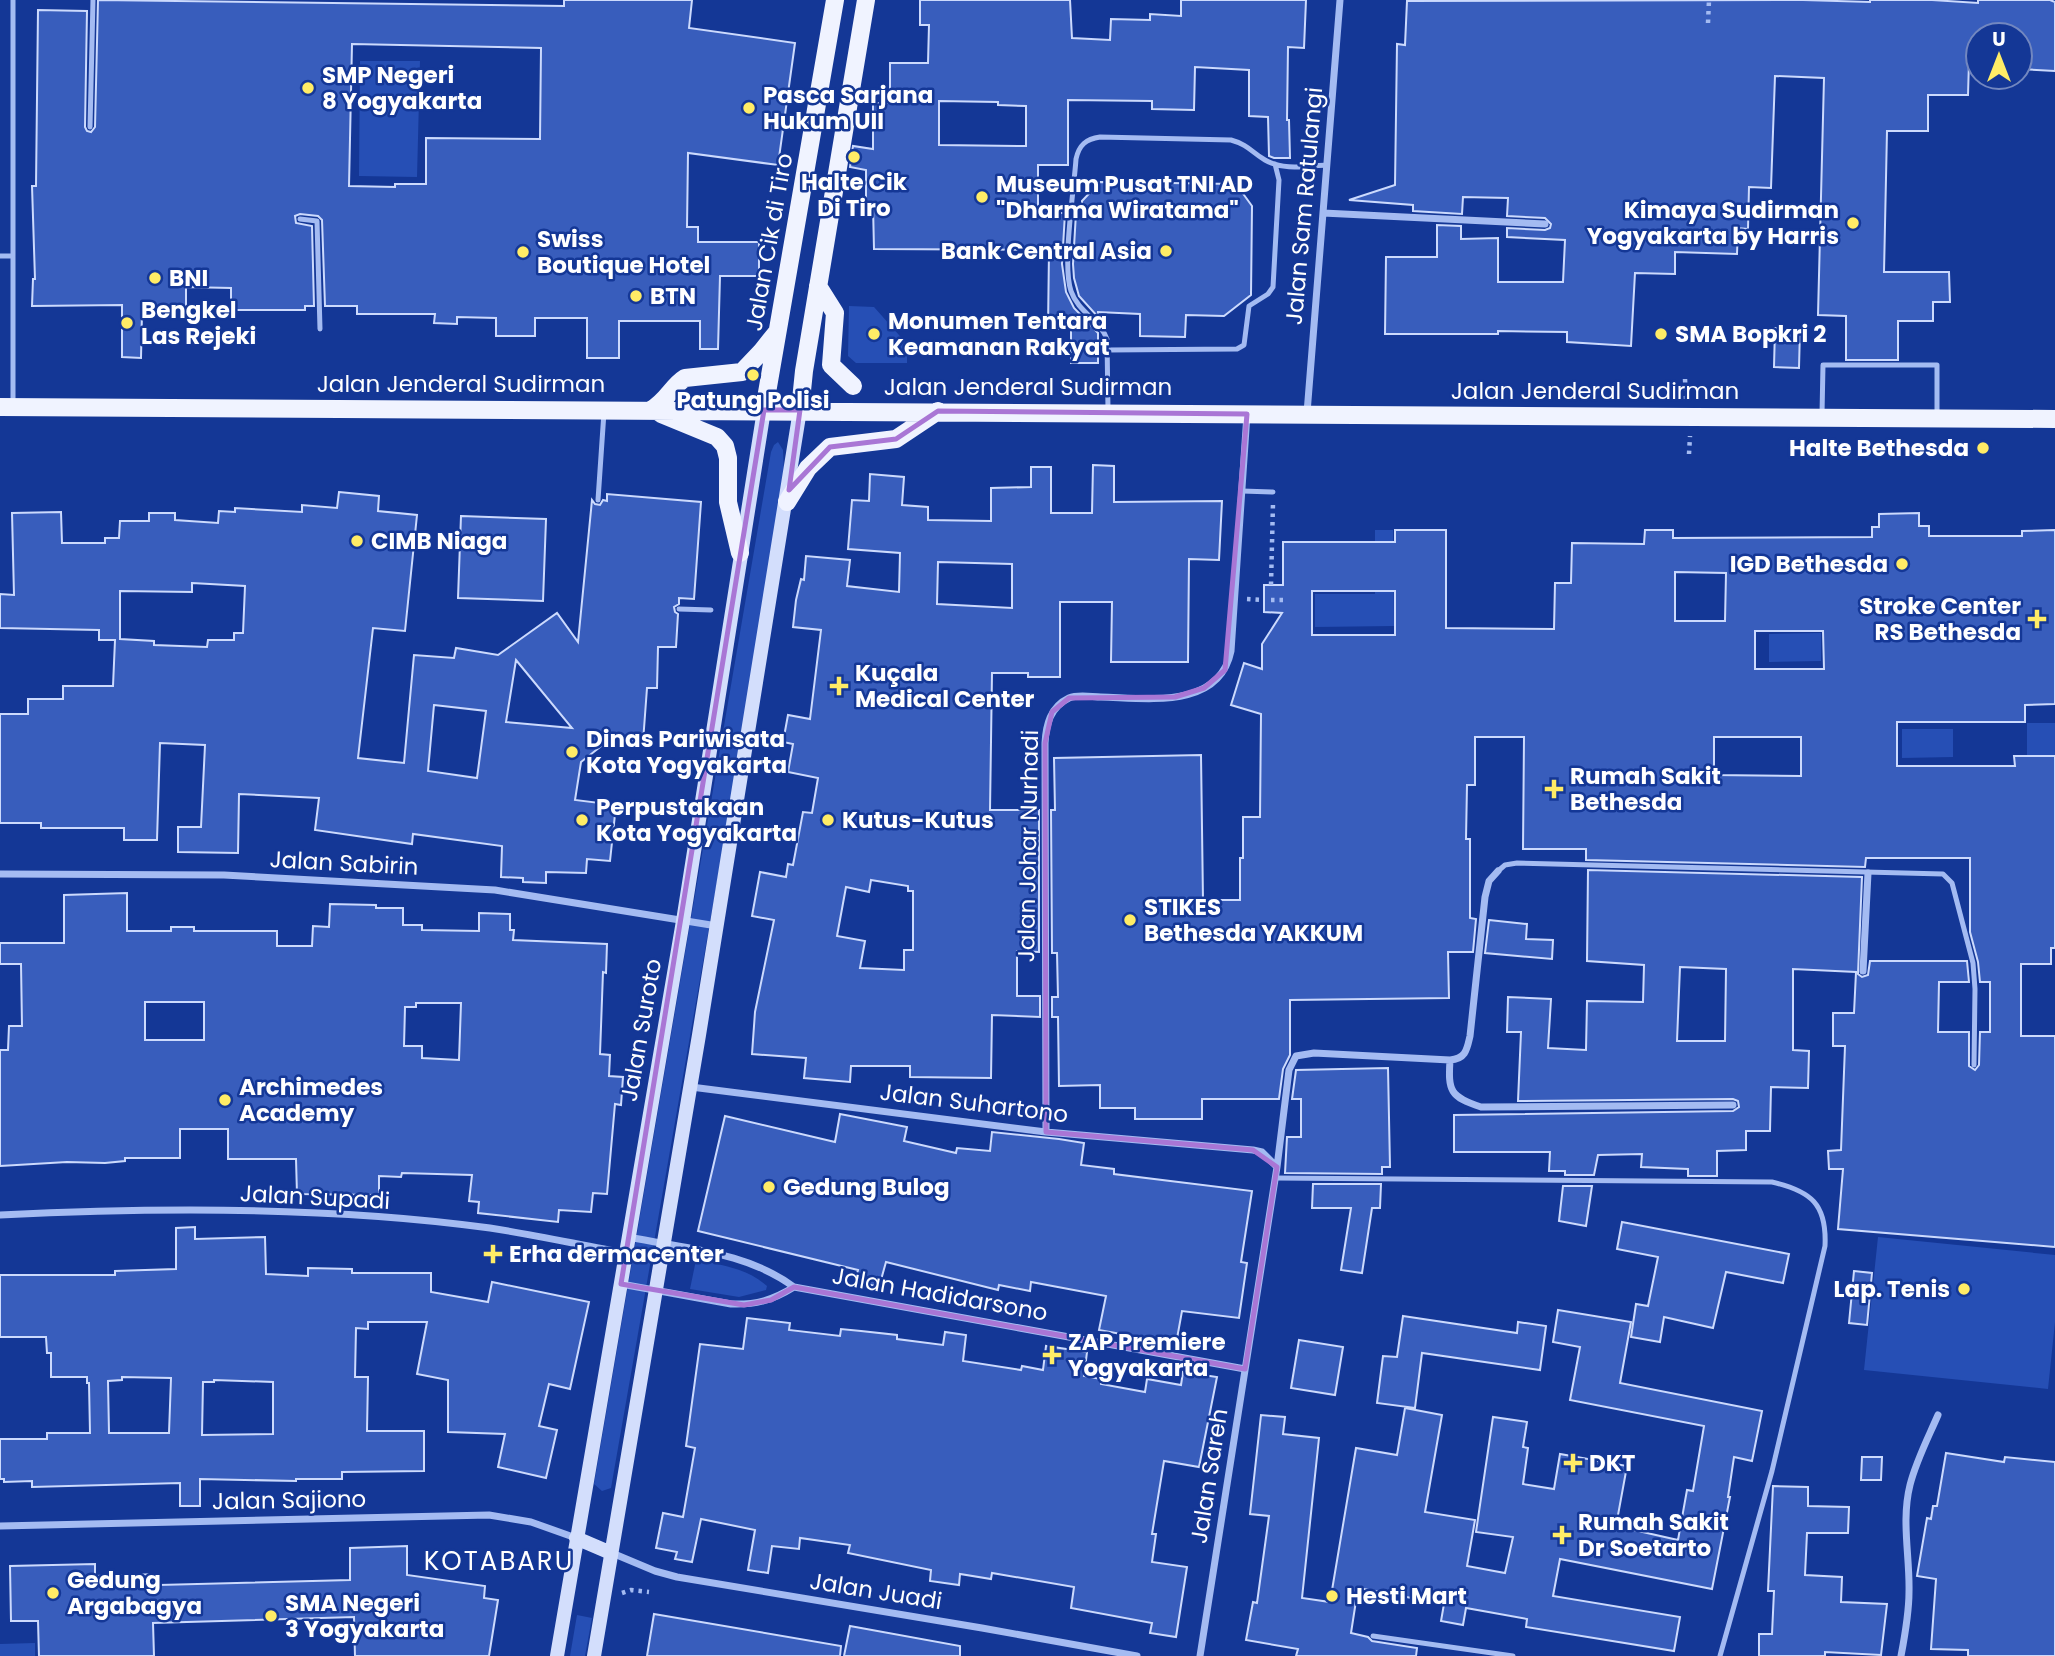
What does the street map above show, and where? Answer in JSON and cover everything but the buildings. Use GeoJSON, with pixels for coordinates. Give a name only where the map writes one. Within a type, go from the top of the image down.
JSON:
{"type":"FeatureCollection","features":[{"type":"Feature","properties":{"kind":"main road","name":"Jalan Cik di Tiro"},"geometry":{"type":"LineString","coordinates":[[764,410],[835,0]]}},
{"type":"Feature","properties":{"kind":"main road"},"geometry":{"type":"LineString","coordinates":[[594,1656],[691,1087],[787,502],[804,370],[866,0]]}},
{"type":"Feature","properties":{"kind":"main road"},"geometry":{"type":"LineString","coordinates":[[818,286],[835,313],[831,365],[853,386]]}},
{"type":"Feature","properties":{"kind":"main road"},"geometry":{"type":"LineString","coordinates":[[651,410],[664,402],[685,378],[742,372],[779,329]]}},
{"type":"Feature","properties":{"kind":"main road","name":"Jalan Jenderal Sudirman"},"geometry":{"type":"LineString","coordinates":[[6,407],[2055,419]]}},
{"type":"Feature","properties":{"kind":"main road"},"geometry":{"type":"LineString","coordinates":[[651,410],[717,437],[725,446],[728,458],[729,511],[740,553]]}},
{"type":"Feature","properties":{"kind":"main road","name":"Jalan Suroto"},"geometry":{"type":"LineString","coordinates":[[557,1656],[682,921],[764,410]]}},
{"type":"Feature","properties":{"kind":"main road"},"geometry":{"type":"LineString","coordinates":[[787,502],[808,468],[830,447],[896,439],[938,411]]}},
{"type":"Feature","properties":{"kind":"main road"},"geometry":{"type":"LineString","coordinates":[[576,1538],[611,1553]]}},
{"type":"Feature","properties":{"kind":"street","name":"Jalan Sam Ratulangi"},"geometry":{"type":"LineString","coordinates":[[1307,414],[1340,0]]}},
{"type":"Feature","properties":{"kind":"street"},"geometry":{"type":"LineString","coordinates":[[1323,213],[1545,224]]}},
{"type":"Feature","properties":{"kind":"street","name":"Jalan Johar Nurhadi"},"geometry":{"type":"LineString","coordinates":[[1046,1132],[1045,743],[1048,720],[1052,712],[1069,698],[1175,697],[1195,693],[1225,670],[1231,651],[1247,414]]}},
{"type":"Feature","properties":{"kind":"street"},"geometry":{"type":"LineString","coordinates":[[1498,871],[1489,881],[1485,897],[1471,1036],[1464,1055],[1450,1060],[1449,1082],[1452,1091],[1461,1100],[1481,1107],[1733,1105]]}},
{"type":"Feature","properties":{"kind":"street"},"geometry":{"type":"LineString","coordinates":[[1863,971],[1868,873]]}},
{"type":"Feature","properties":{"kind":"street","name":"Jalan Sabirin"},"geometry":{"type":"LineString","coordinates":[[0,874],[224,875],[495,890],[717,926]]}},
{"type":"Feature","properties":{"kind":"street","name":"Jalan Sareh"},"geometry":{"type":"LineString","coordinates":[[1200,1656],[1277,1167],[1289,1070],[1296,1056],[1314,1052],[1450,1060]]}},
{"type":"Feature","properties":{"kind":"street","name":"Jalan Suhartono"},"geometry":{"type":"LineString","coordinates":[[691,1087],[1046,1132],[1253,1150],[1262,1152],[1277,1167]]}},
{"type":"Feature","properties":{"kind":"street","name":"Jalan Supadi"},"geometry":{"type":"LineString","coordinates":[[0,1215],[143,1211],[363,1216],[489,1228],[626,1253]]}},
{"type":"Feature","properties":{"kind":"street","name":"Jalan Hadidarsono"},"geometry":{"type":"LineString","coordinates":[[629,1237],[743,1259],[769,1270],[794,1287],[1245,1369]]}},
{"type":"Feature","properties":{"kind":"street"},"geometry":{"type":"LineString","coordinates":[[621,1284],[744,1305],[771,1300],[794,1287]]}},
{"type":"Feature","properties":{"kind":"street"},"geometry":{"type":"LineString","coordinates":[[1901,1656],[1907,1625],[1909,1590],[1906,1513],[1910,1486],[1937,1415]]}},
{"type":"Feature","properties":{"kind":"street","name":"Jalan Sajiono"},"geometry":{"type":"LineString","coordinates":[[0,1526],[489,1515],[531,1522],[576,1538]]}},
{"type":"Feature","properties":{"kind":"street","name":"Jalan Juadi"},"geometry":{"type":"LineString","coordinates":[[611,1553],[655,1572],[677,1577],[969,1625],[1137,1656]]}},
{"type":"Feature","properties":{"kind":"lane"},"geometry":{"type":"LineString","coordinates":[[6,407],[13,326],[13,0]]}},
{"type":"Feature","properties":{"kind":"lane"},"geometry":{"type":"LineString","coordinates":[[90,127],[93,0]]}},
{"type":"Feature","properties":{"kind":"lane"},"geometry":{"type":"LineString","coordinates":[[1108,412],[1108,350],[1104,331],[1079,308],[1071,290],[1068,269],[1076,159],[1083,144],[1090,138],[1100,136],[1231,140],[1244,143],[1263,159],[1289,168],[1327,165]]}},
{"type":"Feature","properties":{"kind":"lane"},"geometry":{"type":"LineString","coordinates":[[1108,350],[1237,349],[1244,345],[1249,306],[1268,294],[1273,287],[1279,180],[1275,164]]}},
{"type":"Feature","properties":{"kind":"lane"},"geometry":{"type":"LineString","coordinates":[[300,219],[317,221],[320,329]]}},
{"type":"Feature","properties":{"kind":"lane"},"geometry":{"type":"LineString","coordinates":[[0,256],[13,256]]}},
{"type":"Feature","properties":{"kind":"lane"},"geometry":{"type":"LineString","coordinates":[[1822,418],[1823,365],[1937,365],[1937,418]]}},
{"type":"Feature","properties":{"kind":"lane"},"geometry":{"type":"LineString","coordinates":[[598,500],[604,409]]}},
{"type":"Feature","properties":{"kind":"lane"},"geometry":{"type":"LineString","coordinates":[[1242,491],[1273,492]]}},
{"type":"Feature","properties":{"kind":"lane"},"geometry":{"type":"LineString","coordinates":[[678,609],[711,610]]}},
{"type":"Feature","properties":{"kind":"lane"},"geometry":{"type":"LineString","coordinates":[[1498,871],[1505,865],[1517,863],[1943,874],[1952,883],[1973,963],[1974,1065]]}},
{"type":"Feature","properties":{"kind":"lane"},"geometry":{"type":"LineString","coordinates":[[1275,1178],[1772,1182],[1796,1187],[1811,1197],[1824,1222],[1825,1246],[1772,1471],[1720,1656]]}},
{"type":"Feature","properties":{"kind":"lane"},"geometry":{"type":"LineString","coordinates":[[1373,1636],[1513,1656]]}},
{"type":"Feature","properties":{"kind":"lane"},"geometry":{"type":"LineString","coordinates":[[1442,1656],[1443,1646]]}},
{"type":"Feature","properties":{"kind":"path"},"geometry":{"type":"LineString","coordinates":[[1708,23],[1709,0]]}},
{"type":"Feature","properties":{"kind":"path"},"geometry":{"type":"LineString","coordinates":[[1685,379],[1685,398],[1690,400]]}},
{"type":"Feature","properties":{"kind":"path"},"geometry":{"type":"LineString","coordinates":[[1689,454],[1690,436]]}},
{"type":"Feature","properties":{"kind":"path"},"geometry":{"type":"LineString","coordinates":[[1271,585],[1273,492]]}},
{"type":"Feature","properties":{"kind":"path"},"geometry":{"type":"LineString","coordinates":[[1271,600],[1283,600]]}},
{"type":"Feature","properties":{"kind":"highlighted area"},"geometry":{"type":"Polygon","coordinates":[[[764,410],[800,410],[789,490],[830,447],[896,439],[938,411],[1247,414],[1225,670],[1204,688],[1175,697],[1069,698],[1052,712],[1045,743],[1046,1132],[1253,1150],[1277,1167],[1245,1369],[794,1287],[771,1300],[744,1305],[621,1284],[764,410]]]}},
{"type":"Feature","properties":{"kind":"shaded area"},"geometry":{"type":"Polygon","coordinates":[[[360,61],[420,61],[417,177],[359,176],[360,61]]]}},
{"type":"Feature","properties":{"kind":"shaded area"},"geometry":{"type":"Polygon","coordinates":[[[849,306],[874,307],[907,344],[907,363],[856,363],[848,356],[849,306]]]}},
{"type":"Feature","properties":{"kind":"shaded area"},"geometry":{"type":"Polygon","coordinates":[[[778,442],[783,450],[784,473],[721,859],[611,1488],[602,1491],[594,1484],[771,452],[778,442]]]}},
{"type":"Feature","properties":{"kind":"shaded area"},"geometry":{"type":"Polygon","coordinates":[[[1375,530],[1393,530],[1394,626],[1315,627],[1315,594],[1375,594],[1375,530]]]}},
{"type":"Feature","properties":{"kind":"shaded area"},"geometry":{"type":"Polygon","coordinates":[[[1821,633],[1821,661],[1769,662],[1769,634],[1821,633]]]}},
{"type":"Feature","properties":{"kind":"shaded area"},"geometry":{"type":"Polygon","coordinates":[[[2027,723],[2055,723],[2055,755],[2027,755],[2027,723]]]}},
{"type":"Feature","properties":{"kind":"shaded area"},"geometry":{"type":"Polygon","coordinates":[[[1902,729],[1953,729],[1953,757],[1902,758],[1902,729]]]}},
{"type":"Feature","properties":{"kind":"shaded area","name":"Lap. Tenis"},"geometry":{"type":"Polygon","coordinates":[[[1878,1237],[2055,1255],[2055,1322],[2048,1389],[1864,1370],[1878,1237]]]}},
{"type":"Feature","properties":{"kind":"shaded area"},"geometry":{"type":"Polygon","coordinates":[[[696,1260],[742,1271],[767,1286],[766,1290],[739,1297],[690,1289],[696,1260]]]}},
{"type":"Feature","properties":{"kind":"shaded area"},"geometry":{"type":"Polygon","coordinates":[[[577,1615],[592,1618],[585,1656],[570,1656],[577,1615]]]}},
{"type":"Feature","properties":{"kind":"shaded area"},"geometry":{"type":"Polygon","coordinates":[[[35,1643],[35,1656],[0,1656],[0,1644],[35,1643]]]}},
{"type":"Feature","properties":{"kind":"place","name":"SMP Negeri 8 Yogyakarta"},"geometry":{"type":"Point","coordinates":[308,88]}},
{"type":"Feature","properties":{"kind":"place","name":"Pasca Sarjana Hukum UII"},"geometry":{"type":"Point","coordinates":[749,108]}},
{"type":"Feature","properties":{"kind":"place","name":"Halte Cik Di Tiro"},"geometry":{"type":"Point","coordinates":[854,157]}},
{"type":"Feature","properties":{"kind":"place","name":"Museum Pusat TNI AD \"Dharma Wiratama\""},"geometry":{"type":"Point","coordinates":[982,197]}},
{"type":"Feature","properties":{"kind":"place","name":"Kimaya Sudirman Yogyakarta by Harris"},"geometry":{"type":"Point","coordinates":[1853,223]}},
{"type":"Feature","properties":{"kind":"place","name":"Bank Central Asia"},"geometry":{"type":"Point","coordinates":[1166,251]}},
{"type":"Feature","properties":{"kind":"place","name":"Swiss Boutique Hotel"},"geometry":{"type":"Point","coordinates":[523,252]}},
{"type":"Feature","properties":{"kind":"place","name":"BNI"},"geometry":{"type":"Point","coordinates":[155,278]}},
{"type":"Feature","properties":{"kind":"place","name":"BTN"},"geometry":{"type":"Point","coordinates":[636,296]}},
{"type":"Feature","properties":{"kind":"place","name":"Bengkel Las Rejeki"},"geometry":{"type":"Point","coordinates":[127,323]}},
{"type":"Feature","properties":{"kind":"place","name":"Monumen Tentara Keamanan Rakyat"},"geometry":{"type":"Point","coordinates":[874,334]}},
{"type":"Feature","properties":{"kind":"place","name":"SMA Bopkri 2"},"geometry":{"type":"Point","coordinates":[1661,334]}},
{"type":"Feature","properties":{"kind":"place","name":"Patung Polisi"},"geometry":{"type":"Point","coordinates":[753,375]}},
{"type":"Feature","properties":{"kind":"place","name":"Halte Bethesda"},"geometry":{"type":"Point","coordinates":[1983,448]}},
{"type":"Feature","properties":{"kind":"place","name":"CIMB Niaga"},"geometry":{"type":"Point","coordinates":[357,541]}},
{"type":"Feature","properties":{"kind":"place","name":"IGD Bethesda"},"geometry":{"type":"Point","coordinates":[1902,564]}},
{"type":"Feature","properties":{"kind":"place","name":"Stroke Center RS Bethesda"},"geometry":{"type":"Point","coordinates":[2037,619]}},
{"type":"Feature","properties":{"kind":"place","name":"Kuçala Medical Center"},"geometry":{"type":"Point","coordinates":[839,686]}},
{"type":"Feature","properties":{"kind":"place","name":"Dinas Pariwisata Kota Yogyakarta"},"geometry":{"type":"Point","coordinates":[572,752]}},
{"type":"Feature","properties":{"kind":"place","name":"Rumah Sakit Bethesda"},"geometry":{"type":"Point","coordinates":[1554,789]}},
{"type":"Feature","properties":{"kind":"place","name":"Perpustakaan Kota Yogyakarta"},"geometry":{"type":"Point","coordinates":[582,820]}},
{"type":"Feature","properties":{"kind":"place","name":"Kutus-Kutus"},"geometry":{"type":"Point","coordinates":[828,820]}},
{"type":"Feature","properties":{"kind":"place","name":"STIKES Bethesda YAKKUM"},"geometry":{"type":"Point","coordinates":[1130,920]}},
{"type":"Feature","properties":{"kind":"place","name":"Archimedes Academy"},"geometry":{"type":"Point","coordinates":[225,1100]}},
{"type":"Feature","properties":{"kind":"place","name":"Gedung Bulog"},"geometry":{"type":"Point","coordinates":[769,1187]}},
{"type":"Feature","properties":{"kind":"place","name":"Erha dermacenter"},"geometry":{"type":"Point","coordinates":[493,1254]}},
{"type":"Feature","properties":{"kind":"place","name":"Lap. Tenis"},"geometry":{"type":"Point","coordinates":[1964,1289]}},
{"type":"Feature","properties":{"kind":"place","name":"ZAP Premiere Yogyakarta"},"geometry":{"type":"Point","coordinates":[1052,1355]}},
{"type":"Feature","properties":{"kind":"place","name":"DKT"},"geometry":{"type":"Point","coordinates":[1573,1463]}},
{"type":"Feature","properties":{"kind":"place","name":"Rumah Sakit Dr Soetarto"},"geometry":{"type":"Point","coordinates":[1562,1535]}},
{"type":"Feature","properties":{"kind":"place","name":"Gedung Argabagya"},"geometry":{"type":"Point","coordinates":[53,1593]}},
{"type":"Feature","properties":{"kind":"place","name":"Hesti Mart"},"geometry":{"type":"Point","coordinates":[1332,1596]}},
{"type":"Feature","properties":{"kind":"place","name":"SMA Negeri 3 Yogyakarta"},"geometry":{"type":"Point","coordinates":[271,1616]}},
{"type":"Feature","properties":{"kind":"district","name":"KOTABARU"},"geometry":{"type":"Point","coordinates":[499,1561]}}]}
